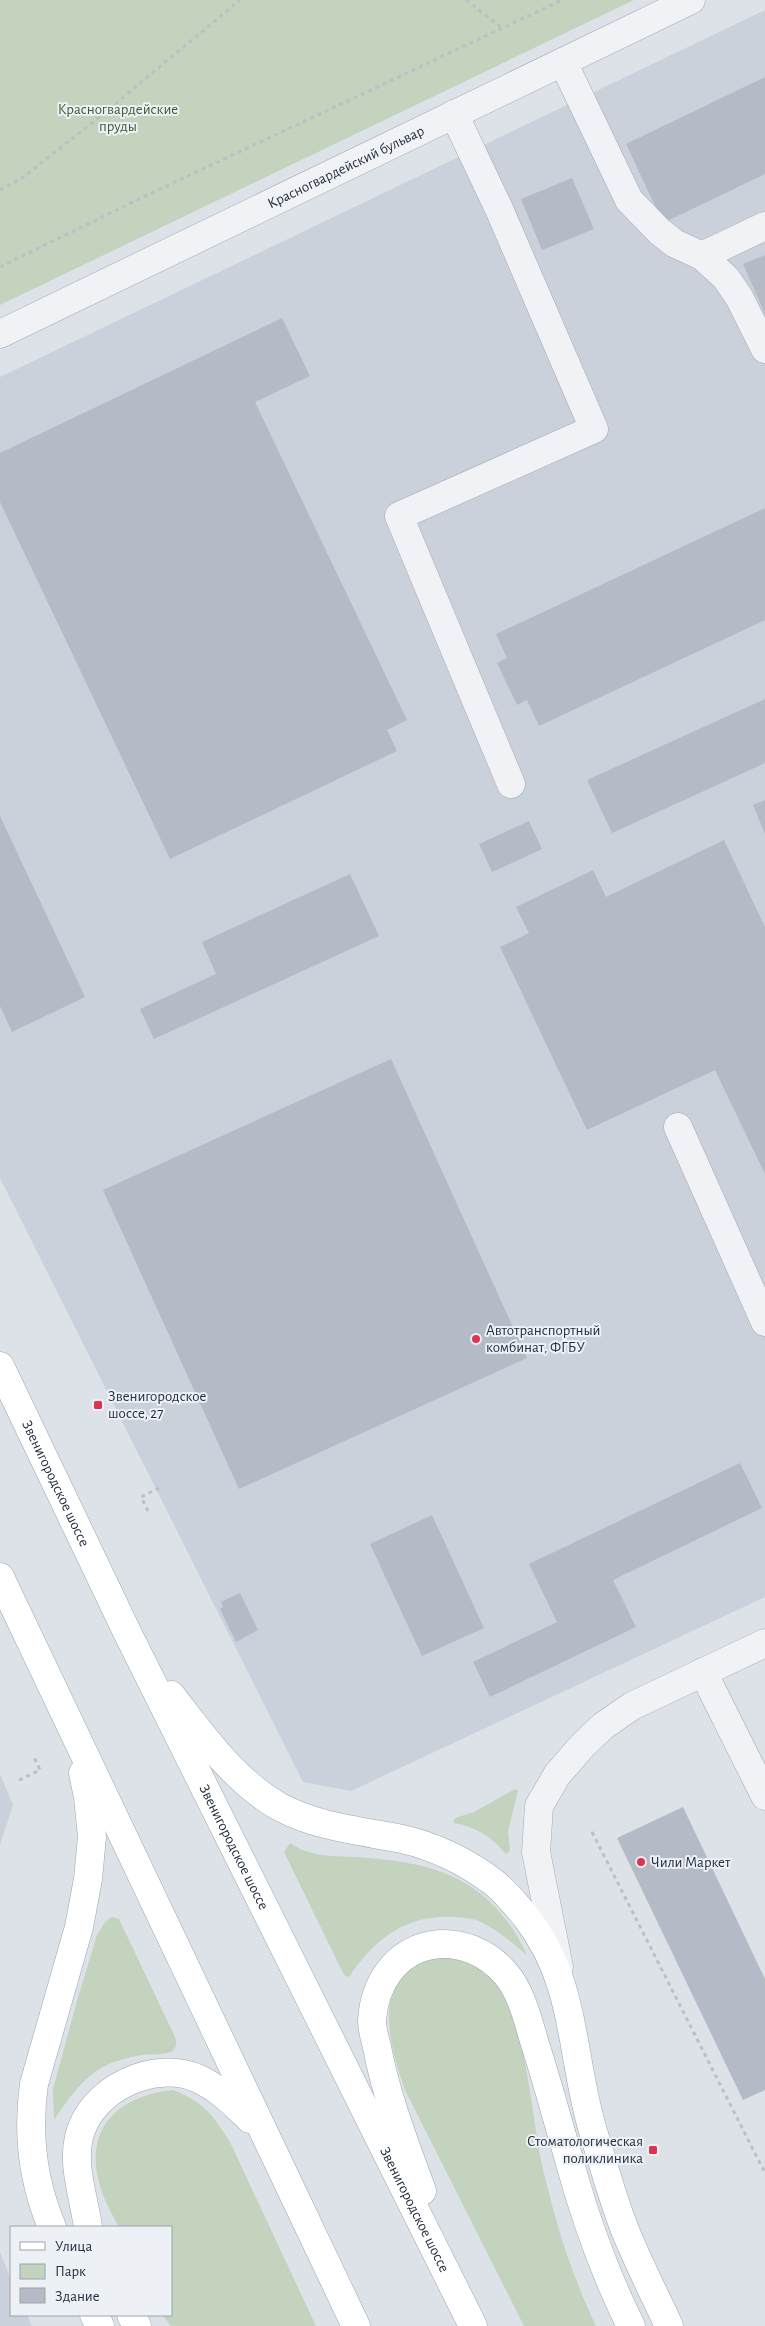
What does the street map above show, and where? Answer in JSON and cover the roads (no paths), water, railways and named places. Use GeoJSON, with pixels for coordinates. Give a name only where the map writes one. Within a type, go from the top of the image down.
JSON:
{"type":"FeatureCollection","features":[{"type":"Feature","properties":{"kind":"main road","name":"Звенигородское шоссе"},"geometry":{"type":"LineString","coordinates":[[0,1366],[127,1632],[472,2326]]}},
{"type":"Feature","properties":{"kind":"main road"},"geometry":{"type":"LineString","coordinates":[[0,1576],[356,2326]]}},
{"type":"Feature","properties":{"kind":"main road"},"geometry":{"type":"LineString","coordinates":[[127,1632],[168,1691],[213,1748],[258,1791],[280,1807],[314,1820],[425,1846],[456,1860],[493,1882],[517,1906],[540,1936],[562,1983],[572,2019],[588,2114],[611,2191],[627,2235],[669,2326]]}},
{"type":"Feature","properties":{"kind":"main road"},"geometry":{"type":"LineString","coordinates":[[52,2226],[36,2178],[30,2136],[31,2106],[38,2069],[78,1927],[88,1879],[92,1837],[88,1797],[79,1758],[62,1705]]}},
{"type":"Feature","properties":{"kind":"main road"},"geometry":{"type":"LineString","coordinates":[[457,2294],[392,2104],[379,2059],[372,2023],[376,1994],[386,1974],[398,1961],[410,1953],[423,1947],[438,1944],[467,1946],[482,1954],[506,1974],[516,1989],[526,2014],[598,2252],[631,2326]]}},
{"type":"Feature","properties":{"kind":"main road"},"geometry":{"type":"LineString","coordinates":[[88,2226],[77,2167],[79,2136],[91,2112],[105,2096],[124,2082],[147,2075],[172,2073],[198,2079],[232,2101],[251,2120],[270,2148]]}},
{"type":"Feature","properties":{"kind":"street","name":"Красногвардейский бульвар"},"geometry":{"type":"LineString","coordinates":[[0,334],[691,0]]}},
{"type":"Feature","properties":{"kind":"street"},"geometry":{"type":"LineString","coordinates":[[563,62],[629,200],[660,232],[674,243],[702,256],[726,278],[739,297],[765,349]]}},
{"type":"Feature","properties":{"kind":"street"},"geometry":{"type":"LineString","coordinates":[[454,114],[499,209],[594,430],[399,516],[511,784]]}},
{"type":"Feature","properties":{"kind":"street"},"geometry":{"type":"LineString","coordinates":[[702,256],[765,226]]}},
{"type":"Feature","properties":{"kind":"street"},"geometry":{"type":"LineString","coordinates":[[678,1127],[765,1322]]}},
{"type":"Feature","properties":{"kind":"street"},"geometry":{"type":"LineString","coordinates":[[562,1983],[536,1852],[539,1806],[557,1775],[582,1746],[603,1726],[632,1706],[765,1643]]}},
{"type":"Feature","properties":{"kind":"street"},"geometry":{"type":"LineString","coordinates":[[703,1672],[765,1796]]}},
{"type":"Feature","properties":{"kind":"place","name":"Автотранспортный комбинат, ФГБУ"},"geometry":{"type":"Point","coordinates":[476,1339]}},
{"type":"Feature","properties":{"kind":"place","name":"Звенигородское шоссе, 27"},"geometry":{"type":"Point","coordinates":[98,1405]}},
{"type":"Feature","properties":{"kind":"place","name":"Чили Маркет"},"geometry":{"type":"Point","coordinates":[641,1862]}},
{"type":"Feature","properties":{"kind":"place","name":"Стоматологическая поликлиника"},"geometry":{"type":"Point","coordinates":[653,2150]}},
{"type":"Feature","properties":{"kind":"park label","name":"Красногвардейские пруды"},"geometry":{"type":"Point","coordinates":[118,118]}}]}
